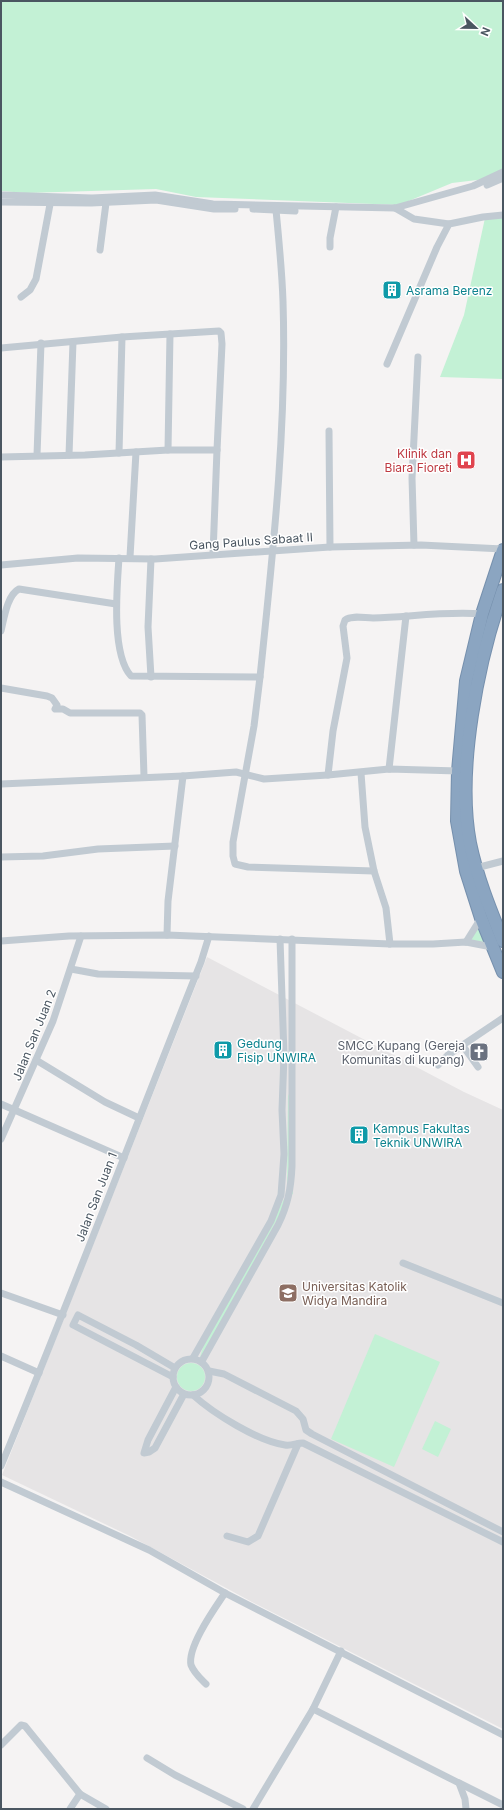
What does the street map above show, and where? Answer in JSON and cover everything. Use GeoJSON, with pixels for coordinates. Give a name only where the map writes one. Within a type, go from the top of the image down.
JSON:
{"type":"FeatureCollection","features":[{"type":"Feature","properties":{"kind":"highway"},"geometry":{"type":"LineString","coordinates":[[503,550],[482,614],[466,681],[458,771],[456,821],[466,871],[481,918],[503,972]]}},
{"type":"Feature","properties":{"kind":"highway"},"geometry":{"type":"LineString","coordinates":[[503,590],[500,607],[480,673],[473,715],[468,765],[467,819],[476,868],[503,941]]}},
{"type":"Feature","properties":{"kind":"street"},"geometry":{"type":"LineString","coordinates":[[1,202],[155,195],[213,204],[397,210],[455,193],[489,180],[503,172]]}},
{"type":"Feature","properties":{"kind":"street"},"geometry":{"type":"LineString","coordinates":[[455,193],[473,190],[503,178]]}},
{"type":"Feature","properties":{"kind":"street"},"geometry":{"type":"LineString","coordinates":[[1,195],[50,200],[106,203],[133,200],[156,200],[214,209],[336,209]]}},
{"type":"Feature","properties":{"kind":"street"},"geometry":{"type":"LineString","coordinates":[[21,297],[30,290],[36,279],[50,200]]}},
{"type":"Feature","properties":{"kind":"street"},"geometry":{"type":"LineString","coordinates":[[100,250],[106,203]]}},
{"type":"Feature","properties":{"kind":"street"},"geometry":{"type":"LineString","coordinates":[[330,247],[330,238],[336,209]]}},
{"type":"Feature","properties":{"kind":"street"},"geometry":{"type":"LineString","coordinates":[[276,210],[283,301],[284,352],[273,552],[254,726],[244,773],[233,842],[233,856],[235,864],[248,867],[374,871]]}},
{"type":"Feature","properties":{"kind":"street"},"geometry":{"type":"LineString","coordinates":[[397,210],[414,219],[449,224],[483,217],[503,215]]}},
{"type":"Feature","properties":{"kind":"street"},"geometry":{"type":"LineString","coordinates":[[387,364],[439,242],[449,224]]}},
{"type":"Feature","properties":{"kind":"street"},"geometry":{"type":"LineString","coordinates":[[1,354],[1,348],[41,343],[73,342],[215,330],[221,333],[213,554]]}},
{"type":"Feature","properties":{"kind":"street"},"geometry":{"type":"LineString","coordinates":[[168,450],[170,334]]}},
{"type":"Feature","properties":{"kind":"street"},"geometry":{"type":"LineString","coordinates":[[119,453],[122,337]]}},
{"type":"Feature","properties":{"kind":"street"},"geometry":{"type":"LineString","coordinates":[[69,455],[73,342]]}},
{"type":"Feature","properties":{"kind":"street"},"geometry":{"type":"LineString","coordinates":[[37,455],[41,343]]}},
{"type":"Feature","properties":{"kind":"street"},"geometry":{"type":"LineString","coordinates":[[414,545],[412,478],[418,357]]}},
{"type":"Feature","properties":{"kind":"street"},"geometry":{"type":"LineString","coordinates":[[329,431],[330,547]]}},
{"type":"Feature","properties":{"kind":"street"},"geometry":{"type":"LineString","coordinates":[[1,457],[168,450],[217,450]]}},
{"type":"Feature","properties":{"kind":"street"},"geometry":{"type":"LineString","coordinates":[[130,557],[136,452]]}},
{"type":"Feature","properties":{"kind":"street","name":"Gang Paulus Sabaat II"},"geometry":{"type":"LineString","coordinates":[[1,565],[78,558],[151,558],[273,552],[330,547],[414,545],[503,550]]}},
{"type":"Feature","properties":{"kind":"street"},"geometry":{"type":"LineString","coordinates":[[119,558],[116,604],[117,636],[128,673],[134,677],[260,677]]}},
{"type":"Feature","properties":{"kind":"street"},"geometry":{"type":"LineString","coordinates":[[151,558],[148,612],[151,677]]}},
{"type":"Feature","properties":{"kind":"street"},"geometry":{"type":"LineString","coordinates":[[1,630],[10,600],[15,591],[19,589],[116,604]]}},
{"type":"Feature","properties":{"kind":"street"},"geometry":{"type":"LineString","coordinates":[[328,775],[333,732],[347,658],[343,624],[348,618],[460,612],[482,614]]}},
{"type":"Feature","properties":{"kind":"street"},"geometry":{"type":"LineString","coordinates":[[389,769],[406,616]]}},
{"type":"Feature","properties":{"kind":"street"},"geometry":{"type":"LineString","coordinates":[[1,688],[47,696],[52,698],[57,705],[55,710],[63,709],[70,713],[140,713],[142,715],[143,725],[144,776]]}},
{"type":"Feature","properties":{"kind":"street"},"geometry":{"type":"LineString","coordinates":[[1,784],[70,782],[144,776],[244,773],[264,779],[361,773],[389,769],[458,771]]}},
{"type":"Feature","properties":{"kind":"street"},"geometry":{"type":"LineString","coordinates":[[361,773],[364,827],[374,871],[386,908],[390,944]]}},
{"type":"Feature","properties":{"kind":"street"},"geometry":{"type":"LineString","coordinates":[[167,935],[168,901],[184,776]]}},
{"type":"Feature","properties":{"kind":"street"},"geometry":{"type":"LineString","coordinates":[[1,857],[43,856],[98,850],[175,846]]}},
{"type":"Feature","properties":{"kind":"street"},"geometry":{"type":"LineString","coordinates":[[476,868],[502,859]]}},
{"type":"Feature","properties":{"kind":"street"},"geometry":{"type":"LineString","coordinates":[[466,942],[481,918]]}},
{"type":"Feature","properties":{"kind":"street"},"geometry":{"type":"LineString","coordinates":[[1,941],[81,936],[167,935],[390,944],[466,942],[492,947]]}},
{"type":"Feature","properties":{"kind":"street","name":"Jalan San Juan 2"},"geometry":{"type":"LineString","coordinates":[[1,1139],[53,1021],[81,936]]}},
{"type":"Feature","properties":{"kind":"street","name":"Jalan San Juan 1"},"geometry":{"type":"LineString","coordinates":[[1,1466],[63,1315],[139,1118],[196,976],[209,936]]}},
{"type":"Feature","properties":{"kind":"street"},"geometry":{"type":"LineString","coordinates":[[193,1358],[271,1221],[280,1195],[284,1154],[283,1020],[280,939]]}},
{"type":"Feature","properties":{"kind":"street"},"geometry":{"type":"LineString","coordinates":[[202,1362],[287,1208],[292,1166],[292,939]]}},
{"type":"Feature","properties":{"kind":"street"},"geometry":{"type":"LineString","coordinates":[[71,969],[98,974],[196,976]]}},
{"type":"Feature","properties":{"kind":"street"},"geometry":{"type":"LineString","coordinates":[[438,1065],[503,1018]]}},
{"type":"Feature","properties":{"kind":"street"},"geometry":{"type":"LineString","coordinates":[[283,1020],[292,1020]]}},
{"type":"Feature","properties":{"kind":"street"},"geometry":{"type":"LineString","coordinates":[[463,1046],[478,1067]]}},
{"type":"Feature","properties":{"kind":"street"},"geometry":{"type":"LineString","coordinates":[[36,1060],[105,1102],[139,1118]]}},
{"type":"Feature","properties":{"kind":"street"},"geometry":{"type":"LineString","coordinates":[[1,1104],[124,1158]]}},
{"type":"Feature","properties":{"kind":"street"},"geometry":{"type":"LineString","coordinates":[[403,1263],[503,1303]]}},
{"type":"Feature","properties":{"kind":"street"},"geometry":{"type":"LineString","coordinates":[[1,1293],[63,1315]]}},
{"type":"Feature","properties":{"kind":"street"},"geometry":{"type":"LineString","coordinates":[[223,1305],[232,1310]]}},
{"type":"Feature","properties":{"kind":"street"},"geometry":{"type":"LineString","coordinates":[[172,1377],[175,1368],[186,1359],[193,1358],[202,1362],[208,1371],[207,1385],[201,1392],[193,1395],[184,1394],[176,1387],[172,1377],[131,1354],[73,1325],[78,1315],[136,1345],[175,1368]]}},
{"type":"Feature","properties":{"kind":"street"},"geometry":{"type":"LineString","coordinates":[[131,1354],[136,1345]]}},
{"type":"Feature","properties":{"kind":"street"},"geometry":{"type":"LineString","coordinates":[[1,1356],[39,1373]]}},
{"type":"Feature","properties":{"kind":"street"},"geometry":{"type":"LineString","coordinates":[[208,1371],[224,1374],[292,1409],[303,1420],[306,1430],[312,1434],[503,1532]]}},
{"type":"Feature","properties":{"kind":"street"},"geometry":{"type":"LineString","coordinates":[[176,1387],[148,1440],[144,1453],[155,1448],[184,1394]]}},
{"type":"Feature","properties":{"kind":"street"},"geometry":{"type":"LineString","coordinates":[[193,1395],[203,1404],[223,1417],[271,1442],[285,1445],[303,1443],[503,1542]]}},
{"type":"Feature","properties":{"kind":"street"},"geometry":{"type":"LineString","coordinates":[[227,1536],[248,1542],[258,1536],[298,1444]]}},
{"type":"Feature","properties":{"kind":"street"},"geometry":{"type":"LineString","coordinates":[[1,1482],[149,1550],[225,1593],[503,1735]]}},
{"type":"Feature","properties":{"kind":"street"},"geometry":{"type":"LineString","coordinates":[[206,1684],[195,1674],[191,1664],[191,1658],[193,1649],[203,1629],[225,1593]]}},
{"type":"Feature","properties":{"kind":"street"},"geometry":{"type":"LineString","coordinates":[[253,1809],[313,1709],[341,1651]]}},
{"type":"Feature","properties":{"kind":"street"},"geometry":{"type":"LineString","coordinates":[[313,1709],[503,1805]]}},
{"type":"Feature","properties":{"kind":"street"},"geometry":{"type":"LineString","coordinates":[[1,1745],[18,1727],[21,1725],[25,1726],[80,1794],[106,1809]]}},
{"type":"Feature","properties":{"kind":"street"},"geometry":{"type":"LineString","coordinates":[[147,1758],[175,1775],[243,1809]]}},
{"type":"Feature","properties":{"kind":"street"},"geometry":{"type":"LineString","coordinates":[[459,1782],[465,1799],[466,1809]]}},
{"type":"Feature","properties":{"kind":"street"},"geometry":{"type":"LineString","coordinates":[[70,1809],[80,1794]]}},
{"type":"Feature","properties":{"kind":"shaded area","name":"Universitas Katolik Widya Mandira"},"geometry":{"type":"Polygon","coordinates":[[[207,957],[464,1092],[503,1110],[503,1729],[252,1602],[130,1536],[2,1475],[207,957]]]}},
{"type":"Feature","properties":{"kind":"green space"},"geometry":{"type":"Polygon","coordinates":[[[1,1],[503,1],[503,172],[494,178],[452,183],[399,205],[196,197],[156,189],[26,193],[1,191],[1,1]]]}},
{"type":"Feature","properties":{"kind":"green space"},"geometry":{"type":"Polygon","coordinates":[[[485,218],[503,218],[503,379],[440,377],[464,315],[485,218]]]}},
{"type":"Feature","properties":{"kind":"green space"},"geometry":{"type":"Polygon","coordinates":[[[478,928],[484,943],[467,940],[478,928]]]}},
{"type":"Feature","properties":{"kind":"green space"},"geometry":{"type":"Polygon","coordinates":[[[290,1092],[293,1194],[291,1195],[287,1191],[288,1096],[290,1092]]]}},
{"type":"Feature","properties":{"kind":"green space"},"geometry":{"type":"Polygon","coordinates":[[[284,1199],[287,1200],[286,1203],[201,1358],[203,1347],[284,1199]]]}},
{"type":"Feature","properties":{"kind":"green space"},"geometry":{"type":"Polygon","coordinates":[[[375,1334],[440,1362],[394,1467],[331,1439],[375,1334]]]}},
{"type":"Feature","properties":{"kind":"green space"},"geometry":{"type":"Polygon","coordinates":[[[191,1363],[201,1367],[205,1377],[201,1387],[191,1391],[181,1387],[177,1377],[181,1367],[191,1363]]]}},
{"type":"Feature","properties":{"kind":"green space"},"geometry":{"type":"Polygon","coordinates":[[[435,1421],[451,1429],[438,1457],[422,1449],[435,1421]]]}},
{"type":"Feature","properties":{"kind":"place","name":"Asrama Berenz"},"geometry":{"type":"Point","coordinates":[392,290]}},
{"type":"Feature","properties":{"kind":"place","name":"Klinik dan Biara Fioreti"},"geometry":{"type":"Point","coordinates":[466,460]}},
{"type":"Feature","properties":{"kind":"place","name":"Gedung Fisip UNWIRA"},"geometry":{"type":"Point","coordinates":[223,1050]}},
{"type":"Feature","properties":{"kind":"place","name":"SMCC Kupang (Gereja Komunitas di kupang)"},"geometry":{"type":"Point","coordinates":[479,1052]}},
{"type":"Feature","properties":{"kind":"place","name":"Kampus Fakultas Teknik UNWIRA"},"geometry":{"type":"Point","coordinates":[359,1135]}},
{"type":"Feature","properties":{"kind":"place","name":"Universitas Katolik Widya Mandira"},"geometry":{"type":"Point","coordinates":[288,1293]}}]}
